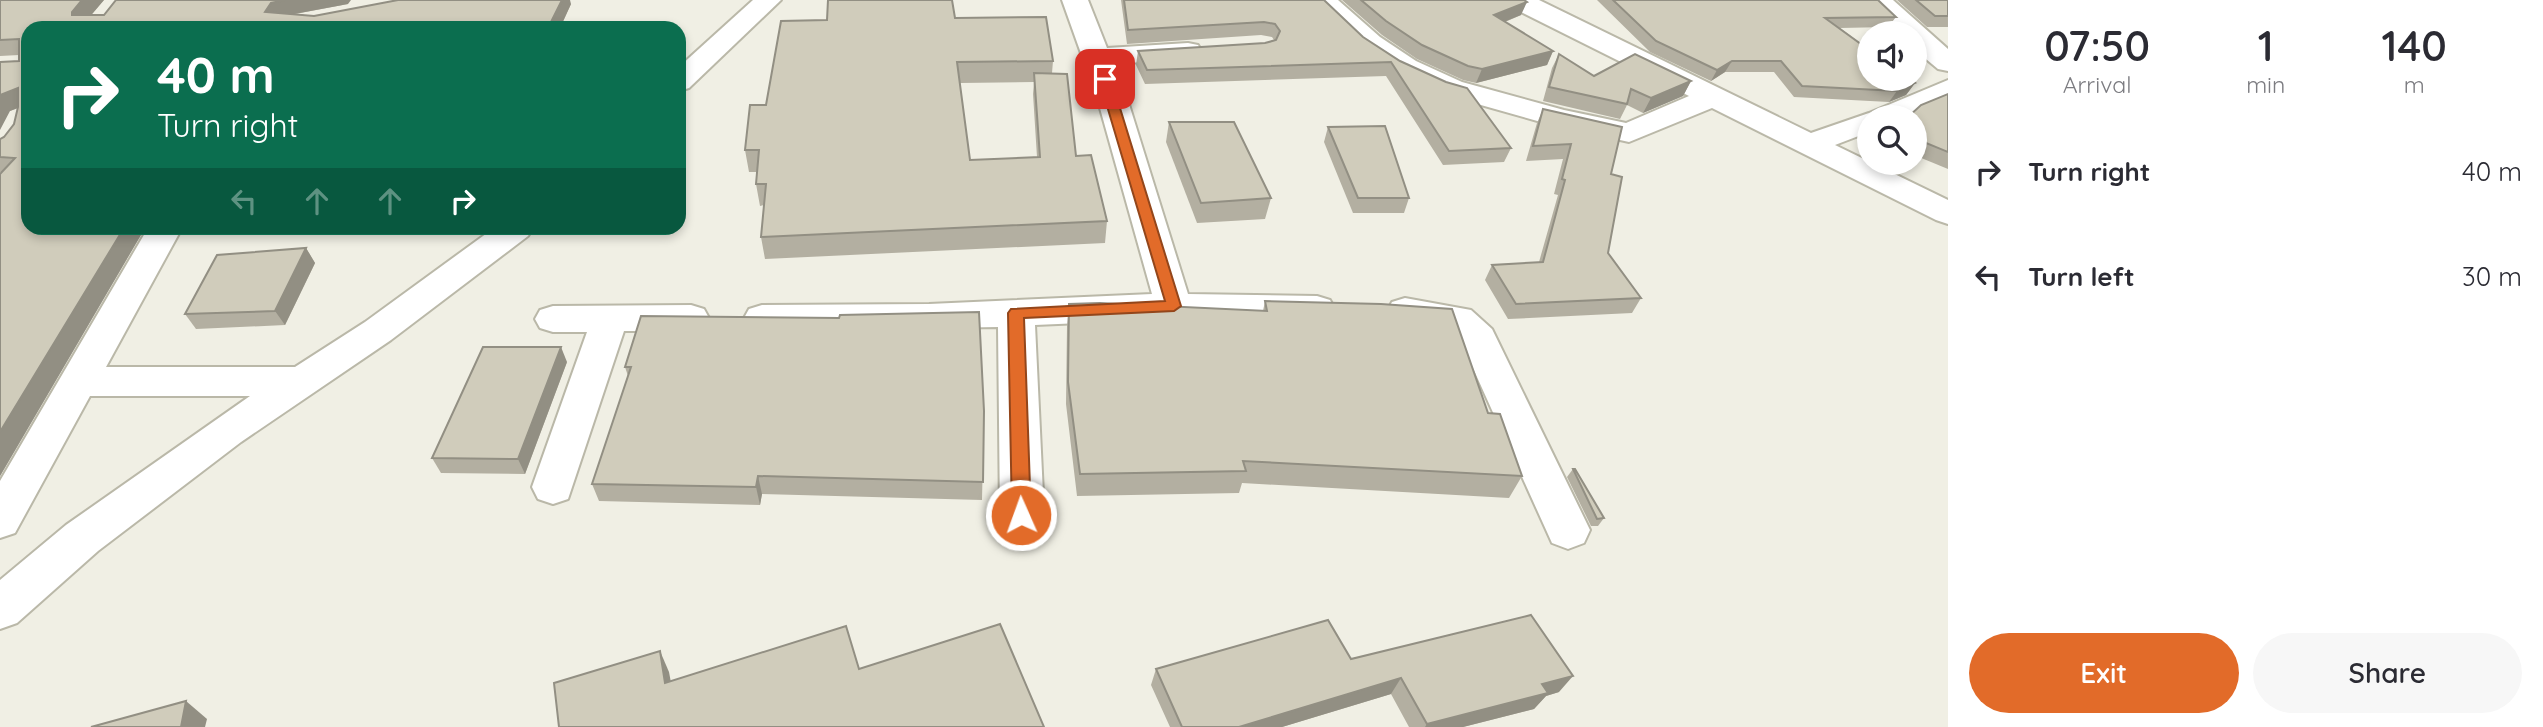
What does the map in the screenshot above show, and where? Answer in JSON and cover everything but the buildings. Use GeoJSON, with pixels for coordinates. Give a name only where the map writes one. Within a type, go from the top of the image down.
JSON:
{"type":"FeatureCollection","features":[{"type":"Feature","properties":{"kind":"street"},"geometry":{"type":"LineString","coordinates":[[686,76],[768,0]]}},
{"type":"Feature","properties":{"kind":"street"},"geometry":{"type":"LineString","coordinates":[[1075,0],[1113,101],[1174,306]]}},
{"type":"Feature","properties":{"kind":"street"},"geometry":{"type":"LineString","coordinates":[[1323,0],[1370,43],[1406,67],[1452,88],[1559,118],[1629,132],[1711,97]]}},
{"type":"Feature","properties":{"kind":"street"},"geometry":{"type":"LineString","coordinates":[[1518,0],[1948,213]]}},
{"type":"Feature","properties":{"kind":"street"},"geometry":{"type":"LineString","coordinates":[[1877,0],[1901,21]]}},
{"type":"Feature","properties":{"kind":"street"},"geometry":{"type":"LineString","coordinates":[[1927,45],[1948,64]]}},
{"type":"Feature","properties":{"kind":"street"},"geometry":{"type":"LineString","coordinates":[[1096,57],[1220,49]]}},
{"type":"Feature","properties":{"kind":"street"},"geometry":{"type":"LineString","coordinates":[[1910,105],[1948,89]]}},
{"type":"Feature","properties":{"kind":"street"},"geometry":{"type":"LineString","coordinates":[[1811,144],[1857,127]]}},
{"type":"Feature","properties":{"kind":"street"},"geometry":{"type":"LineString","coordinates":[[0,520],[161,235]]}},
{"type":"Feature","properties":{"kind":"street"},"geometry":{"type":"LineString","coordinates":[[0,608],[82,538],[227,431],[378,331],[507,235]]}},
{"type":"Feature","properties":{"kind":"street"},"geometry":{"type":"LineString","coordinates":[[553,319],[929,317],[1174,306],[1362,310],[1449,317],[1468,326],[1479,340],[1568,530]]}},
{"type":"Feature","properties":{"kind":"street"},"geometry":{"type":"LineString","coordinates":[[1016,313],[1021,515]]}},
{"type":"Feature","properties":{"kind":"street"},"geometry":{"type":"LineString","coordinates":[[553,487],[610,319]]}},
{"type":"Feature","properties":{"kind":"street"},"geometry":{"type":"LineString","coordinates":[[78,382],[303,381]]}},
{"type":"Feature","properties":{"kind":"route"},"geometry":{"type":"LineString","coordinates":[[1021,515],[1016,313],[1174,306],[1105,79]]}}]}
